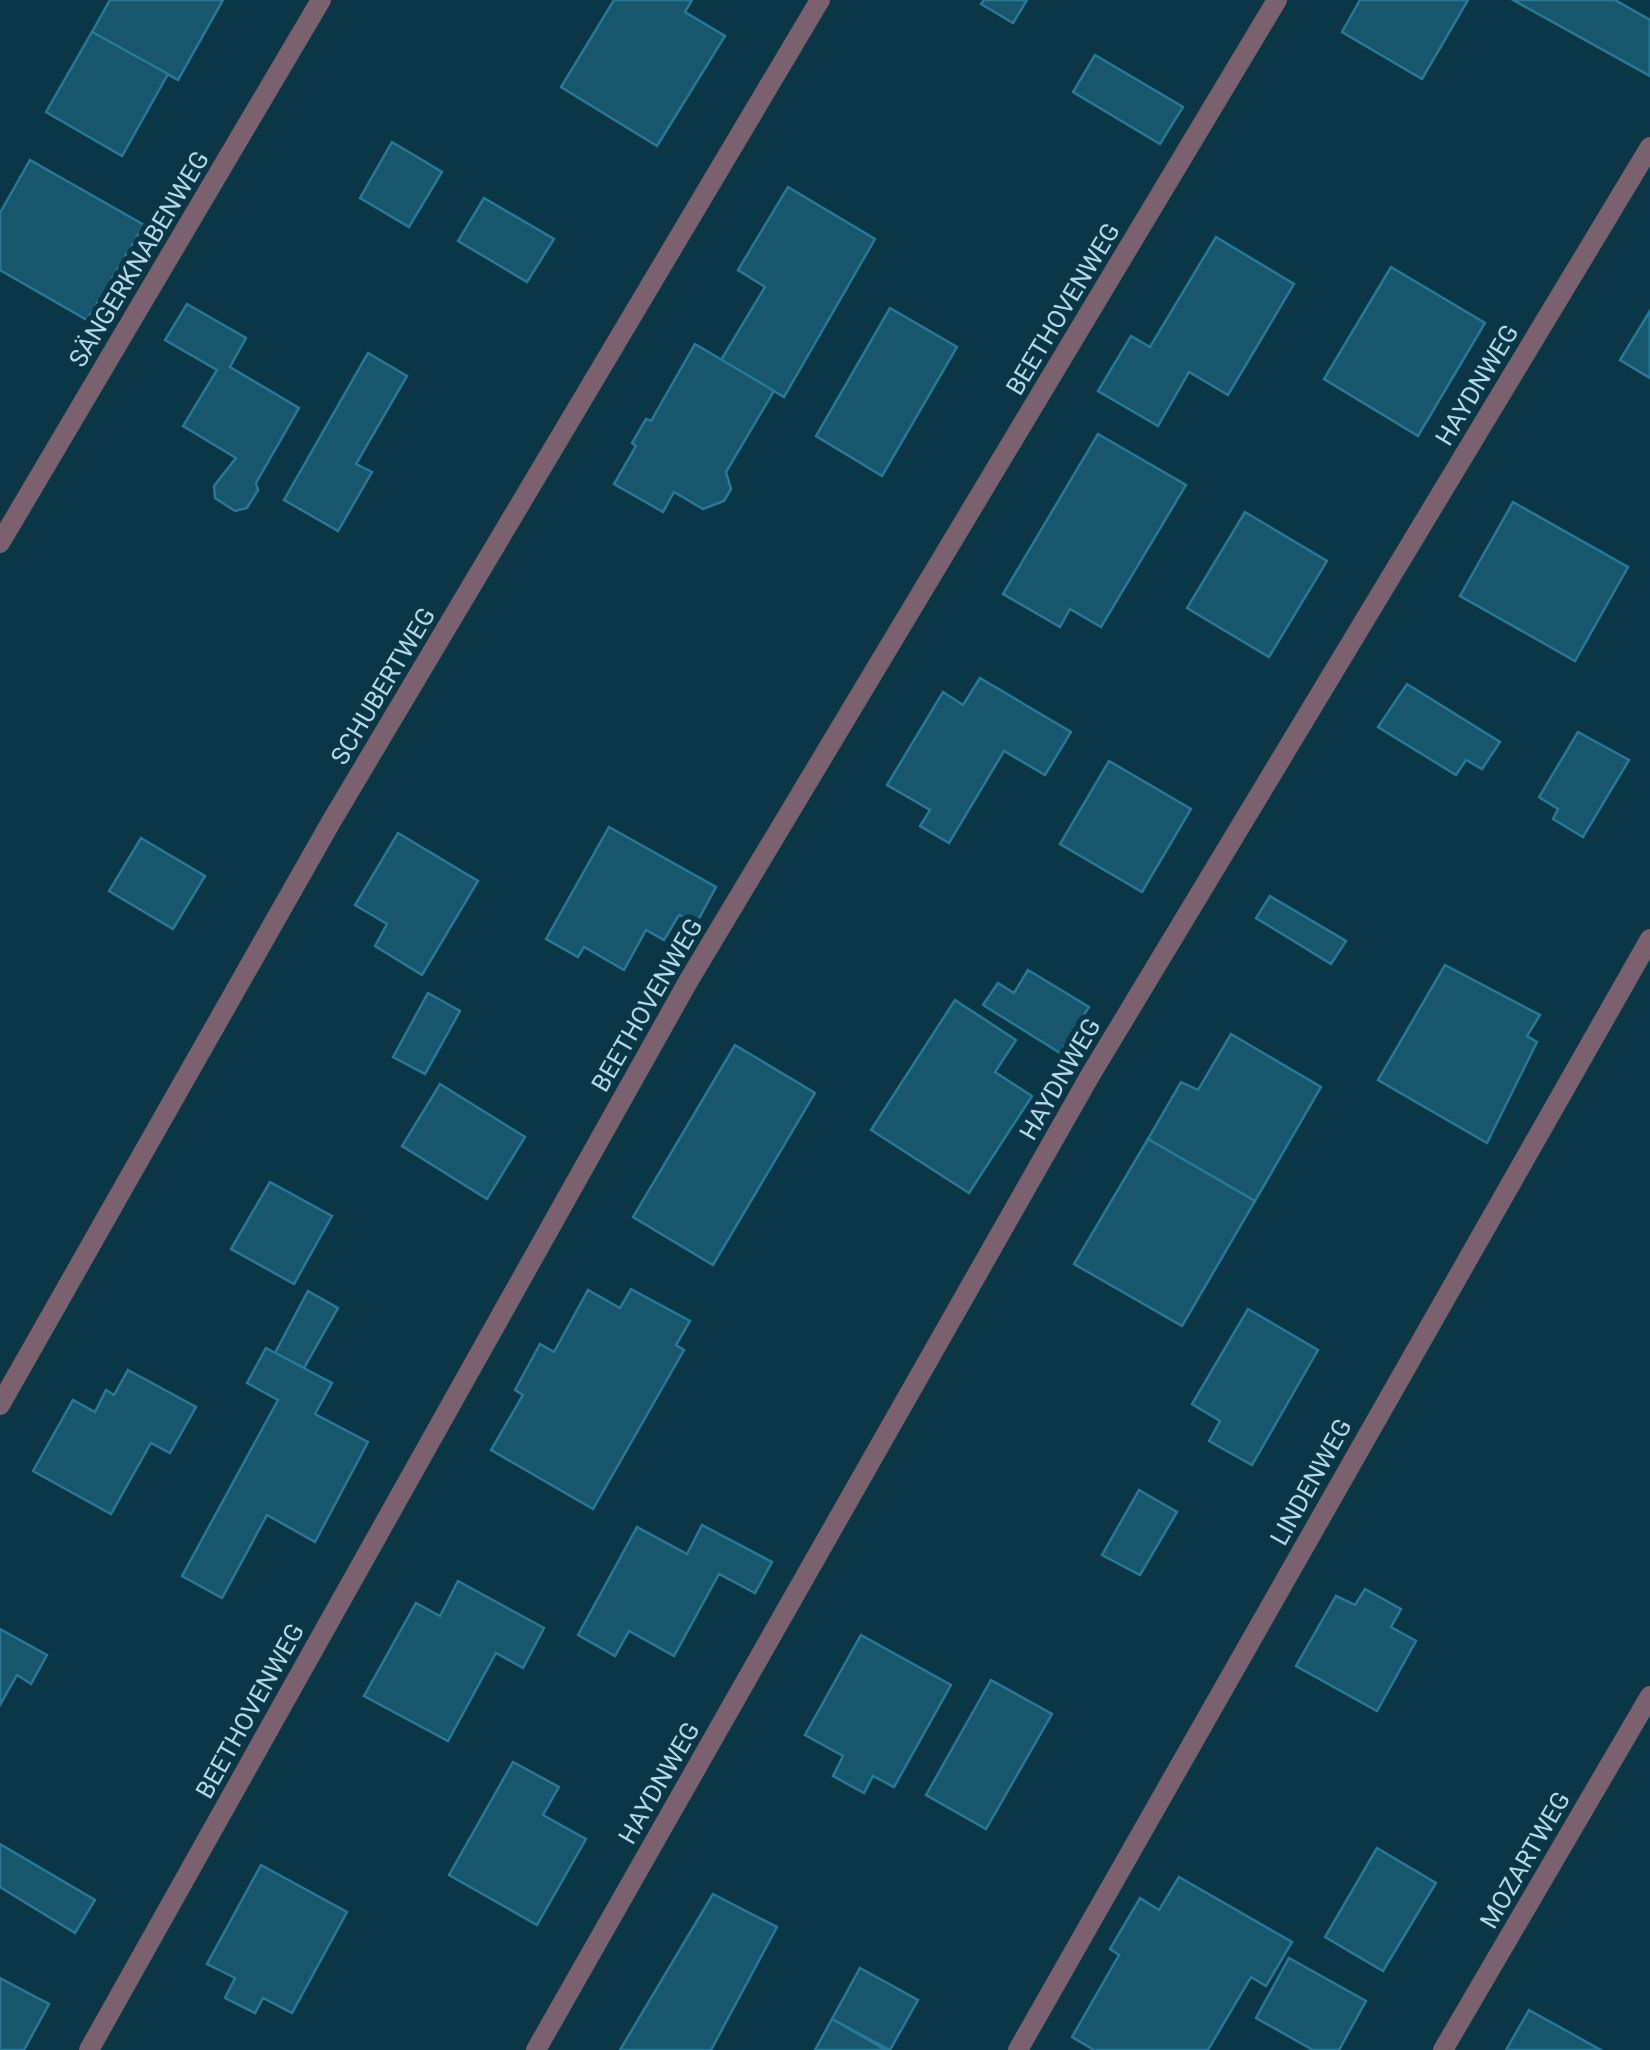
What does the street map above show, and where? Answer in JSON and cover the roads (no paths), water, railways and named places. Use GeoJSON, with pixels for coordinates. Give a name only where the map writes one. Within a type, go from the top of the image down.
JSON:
{"type":"FeatureCollection","features":[{"type":"Feature","properties":{"kind":"street","name":"SÄNGERKNABENWEG"},"geometry":{"type":"LineString","coordinates":[[0,543],[322,0]]}},
{"type":"Feature","properties":{"kind":"street","name":"SCHUBERTWEG"},"geometry":{"type":"LineString","coordinates":[[0,1404],[331,822],[820,0]]}},
{"type":"Feature","properties":{"kind":"street","name":"BEETHOVENWEG"},"geometry":{"type":"LineString","coordinates":[[88,2050],[689,980],[1277,0]]}},
{"type":"Feature","properties":{"kind":"street","name":"HAYDNWEG"},"geometry":{"type":"LineString","coordinates":[[536,2050],[1091,1074],[1650,147]]}},
{"type":"Feature","properties":{"kind":"street","name":"LINDENWEG"},"geometry":{"type":"LineString","coordinates":[[1018,2050],[1650,939]]}},
{"type":"Feature","properties":{"kind":"street","name":"MOZARTWEG"},"geometry":{"type":"LineString","coordinates":[[1443,2050],[1650,1696]]}}]}
